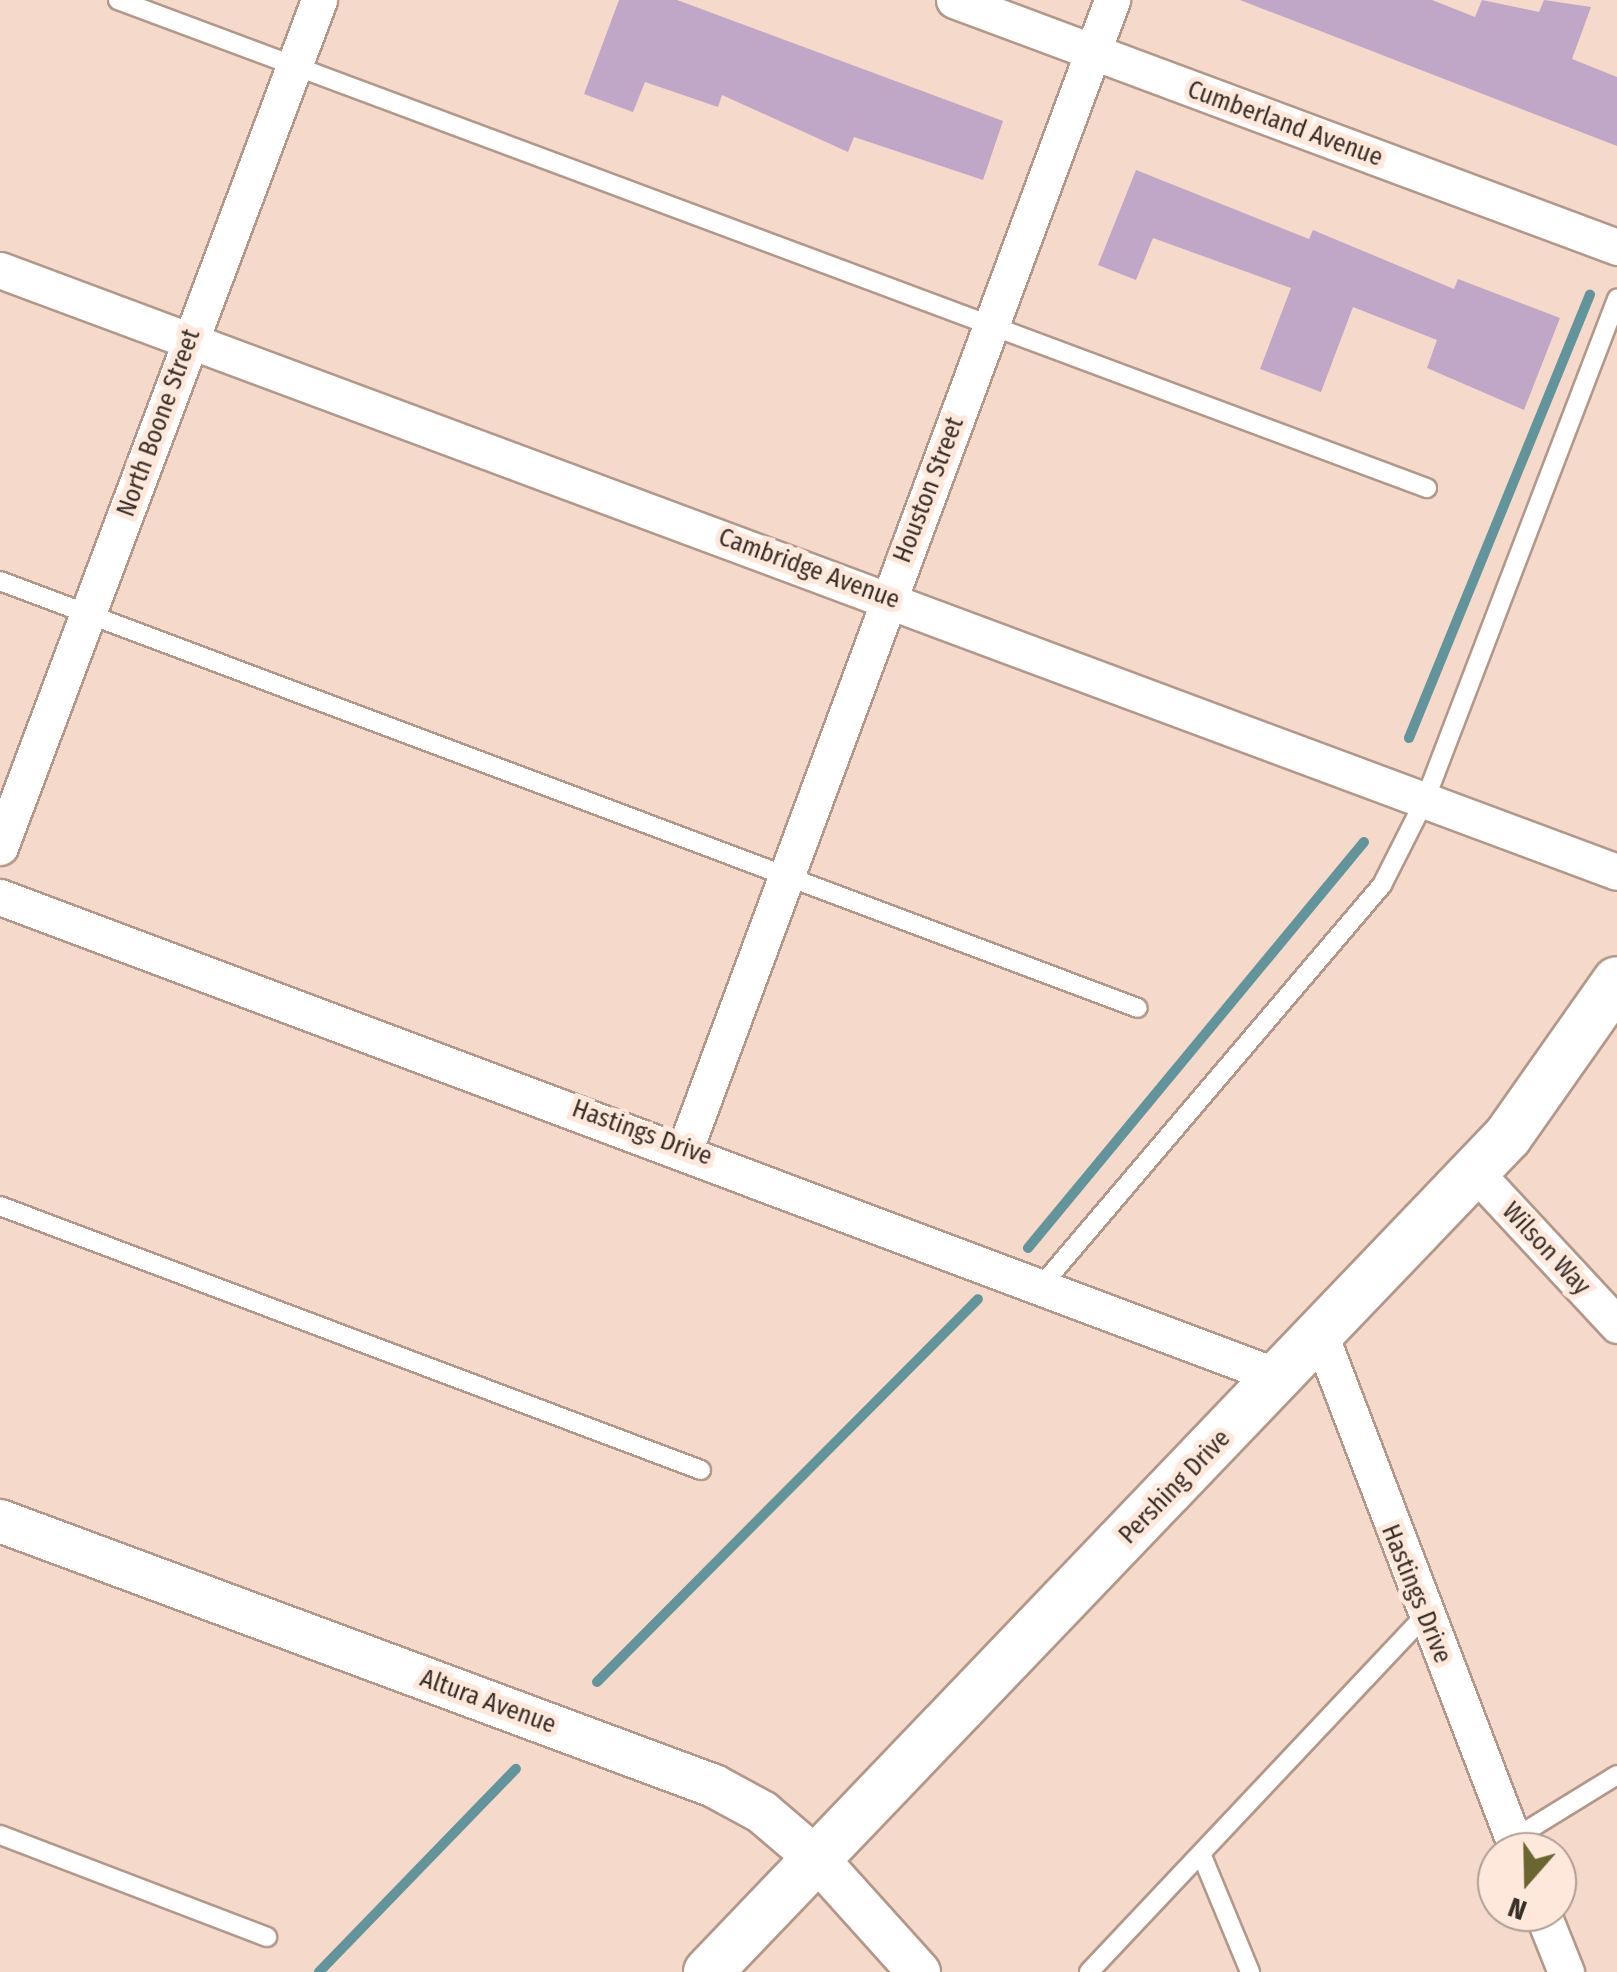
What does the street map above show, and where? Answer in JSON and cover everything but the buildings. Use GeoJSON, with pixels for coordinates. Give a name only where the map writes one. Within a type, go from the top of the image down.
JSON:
{"type":"FeatureCollection","features":[{"type":"Feature","properties":{"kind":"main road","name":"Pershing Drive"},"geometry":{"type":"LineString","coordinates":[[708,1972],[1474,1172],[1542,1095],[1617,981]]}},
{"type":"Feature","properties":{"kind":"street","name":"North Boone Street"},"geometry":{"type":"LineString","coordinates":[[0,847],[319,0]]}},
{"type":"Feature","properties":{"kind":"street","name":"Cumberland Avenue"},"geometry":{"type":"LineString","coordinates":[[954,0],[1617,248]]}},
{"type":"Feature","properties":{"kind":"street","name":"Houston Street"},"geometry":{"type":"LineString","coordinates":[[685,1148],[1112,0]]}},
{"type":"Feature","properties":{"kind":"street","name":"Cambridge Avenue"},"geometry":{"type":"LineString","coordinates":[[0,270],[1617,872]]}},
{"type":"Feature","properties":{"kind":"street","name":"Hastings Drive"},"geometry":{"type":"LineString","coordinates":[[0,897],[685,1148],[1280,1377]]}},
{"type":"Feature","properties":{"kind":"street","name":"Wilson Way"},"geometry":{"type":"LineString","coordinates":[[1474,1172],[1617,1325]]}},
{"type":"Feature","properties":{"kind":"street","name":"Hastings Drive"},"geometry":{"type":"LineString","coordinates":[[1320,1334],[1511,1832]]}},
{"type":"Feature","properties":{"kind":"street","name":"Altura Avenue"},"geometry":{"type":"LineString","coordinates":[[0,1522],[714,1786],[762,1812],[818,1860],[920,1972]]}},
{"type":"Feature","properties":{"kind":"street"},"geometry":{"type":"LineString","coordinates":[[1550,1932],[1566,1972]]}},
{"type":"Feature","properties":{"kind":"lane"},"geometry":{"type":"LineString","coordinates":[[118,0],[1427,488]]}},
{"type":"Feature","properties":{"kind":"lane"},"geometry":{"type":"LineString","coordinates":[[1042,1285],[1382,885],[1425,800],[1617,299]]}},
{"type":"Feature","properties":{"kind":"lane"},"geometry":{"type":"LineString","coordinates":[[0,581],[1138,1008]]}},
{"type":"Feature","properties":{"kind":"lane"},"geometry":{"type":"LineString","coordinates":[[0,1206],[701,1470]]}},
{"type":"Feature","properties":{"kind":"lane"},"geometry":{"type":"LineString","coordinates":[[1089,1972],[1425,1615]]}},
{"type":"Feature","properties":{"kind":"lane"},"geometry":{"type":"LineString","coordinates":[[1534,1832],[1617,1774]]}},
{"type":"Feature","properties":{"kind":"lane"},"geometry":{"type":"LineString","coordinates":[[0,1835],[267,1936]]}},
{"type":"Feature","properties":{"kind":"lane"},"geometry":{"type":"LineString","coordinates":[[1202,1856],[1250,1972]]}},
{"type":"Feature","properties":{"kind":"waterway"},"geometry":{"type":"LineString","coordinates":[[1409,738],[1590,294]]}},
{"type":"Feature","properties":{"kind":"waterway"},"geometry":{"type":"LineString","coordinates":[[1028,1248],[1364,842]]}},
{"type":"Feature","properties":{"kind":"waterway"},"geometry":{"type":"LineString","coordinates":[[597,1682],[978,1299]]}},
{"type":"Feature","properties":{"kind":"waterway"},"geometry":{"type":"LineString","coordinates":[[319,1972],[516,1769]]}}]}
